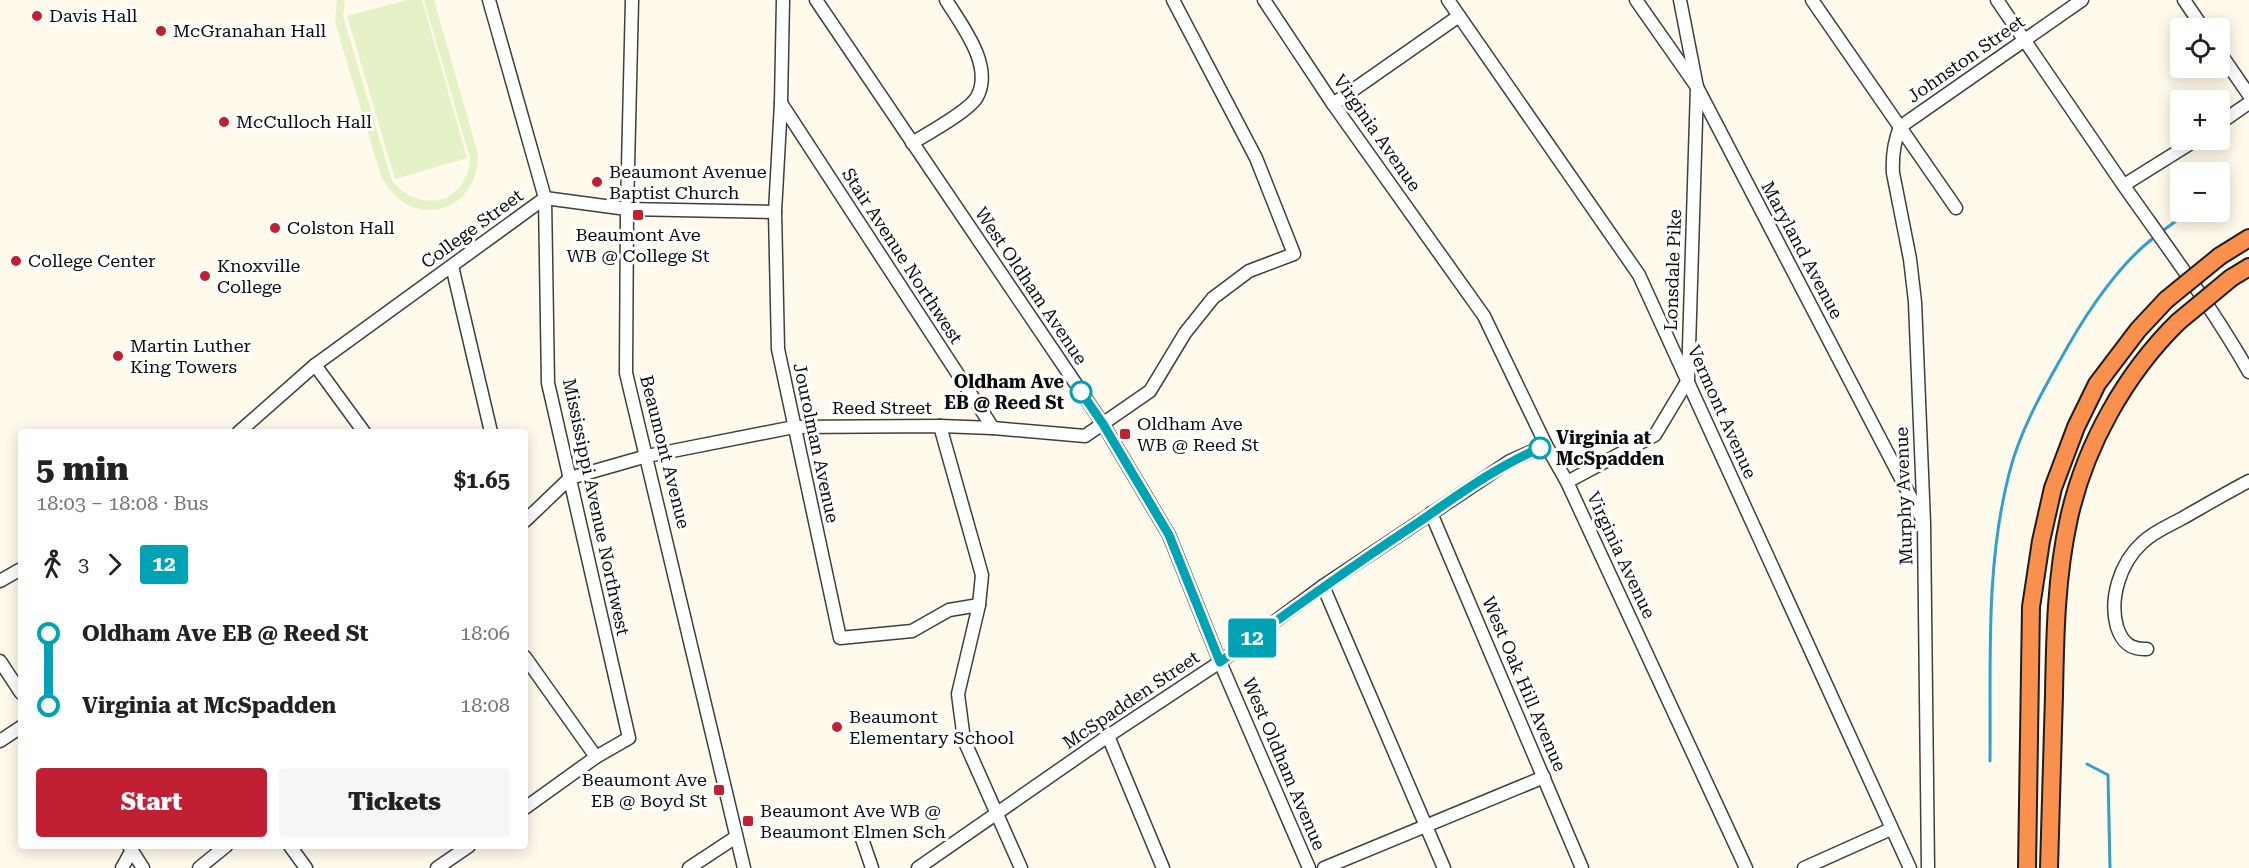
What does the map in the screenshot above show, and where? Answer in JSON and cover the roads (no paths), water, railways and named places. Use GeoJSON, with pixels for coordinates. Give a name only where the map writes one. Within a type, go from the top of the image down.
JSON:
{"type":"FeatureCollection","features":[{"type":"Feature","properties":{"kind":"highway"},"geometry":{"type":"LineString","coordinates":[[2027,868],[2031,607],[2041,541],[2053,488],[2076,426],[2097,384],[2125,347],[2166,300],[2220,256],[2249,238]]}},
{"type":"Feature","properties":{"kind":"highway"},"geometry":{"type":"LineString","coordinates":[[2049,868],[2055,658],[2060,576],[2069,517],[2091,452],[2121,393],[2143,360],[2178,322],[2231,278],[2249,267]]}},
{"type":"Feature","properties":{"kind":"street","name":"Mississippi Avenue Northwest"},"geometry":{"type":"LineString","coordinates":[[489,0],[545,198],[548,383],[628,738],[596,757]]}},
{"type":"Feature","properties":{"kind":"street","name":"Beaumont Avenue"},"geometry":{"type":"LineString","coordinates":[[632,0],[626,373],[744,868]]}},
{"type":"Feature","properties":{"kind":"street","name":"Jourolman Avenue"},"geometry":{"type":"LineString","coordinates":[[783,0],[781,103],[775,212],[778,349],[840,638],[912,631],[949,610],[979,604]]}},
{"type":"Feature","properties":{"kind":"street","name":"West Oldham Avenue"},"geometry":{"type":"LineString","coordinates":[[816,0],[1103,424],[1169,535],[1220,662],[1309,868]]}},
{"type":"Feature","properties":{"kind":"street"},"geometry":{"type":"LineString","coordinates":[[912,142],[943,125],[976,99],[983,76],[967,34],[946,0]]}},
{"type":"Feature","properties":{"kind":"street","name":"Reed Street"},"geometry":{"type":"LineString","coordinates":[[528,517],[570,478],[647,456],[794,427],[940,426],[1085,436],[1149,391],[1185,333],[1213,298],[1249,272],[1294,254],[1256,158],[1173,0]]}},
{"type":"Feature","properties":{"kind":"street","name":"Virginia Avenue"},"geometry":{"type":"LineString","coordinates":[[1264,0],[1334,104],[1485,316],[1546,446],[1567,482],[1746,868]]}},
{"type":"Feature","properties":{"kind":"street","name":"Vermont Avenue"},"geometry":{"type":"LineString","coordinates":[[1448,0],[1639,275],[1910,868]]}},
{"type":"Feature","properties":{"kind":"street","name":"Maryland Avenue"},"geometry":{"type":"LineString","coordinates":[[1636,0],[1697,87],[1924,523]]}},
{"type":"Feature","properties":{"kind":"street","name":"Lonsdale Pike"},"geometry":{"type":"LineString","coordinates":[[1567,482],[1654,435],[1688,380],[1697,87],[1680,0]]}},
{"type":"Feature","properties":{"kind":"street"},"geometry":{"type":"LineString","coordinates":[[1812,0],[1956,208]]}},
{"type":"Feature","properties":{"kind":"street"},"geometry":{"type":"LineString","coordinates":[[1997,0],[2168,246],[2227,334],[2249,372]]}},
{"type":"Feature","properties":{"kind":"street","name":"Johnston Street"},"geometry":{"type":"LineString","coordinates":[[1900,127],[2082,0]]}},
{"type":"Feature","properties":{"kind":"street"},"geometry":{"type":"LineString","coordinates":[[2184,0],[2196,18]]}},
{"type":"Feature","properties":{"kind":"street"},"geometry":{"type":"LineString","coordinates":[[1334,104],[1460,16]]}},
{"type":"Feature","properties":{"kind":"street"},"geometry":{"type":"LineString","coordinates":[[2230,67],[2249,95]]}},
{"type":"Feature","properties":{"kind":"street","name":"Stair Avenue Northwest"},"geometry":{"type":"LineString","coordinates":[[781,103],[993,428]]}},
{"type":"Feature","properties":{"kind":"street"},"geometry":{"type":"LineString","coordinates":[[2230,116],[2249,103]]}},
{"type":"Feature","properties":{"kind":"street","name":"Murphy Avenue"},"geometry":{"type":"LineString","coordinates":[[1900,127],[1894,140],[1892,159],[1910,259],[1915,302],[1924,523],[1928,868]]}},
{"type":"Feature","properties":{"kind":"street"},"geometry":{"type":"LineString","coordinates":[[2124,185],[2180,150]]}},
{"type":"Feature","properties":{"kind":"street","name":"College Street"},"geometry":{"type":"LineString","coordinates":[[241,429],[315,365],[545,198],[627,209],[775,212]]}},
{"type":"Feature","properties":{"kind":"street"},"geometry":{"type":"LineString","coordinates":[[452,266],[490,429]]}},
{"type":"Feature","properties":{"kind":"street"},"geometry":{"type":"LineString","coordinates":[[315,365],[361,429]]}},
{"type":"Feature","properties":{"kind":"street"},"geometry":{"type":"LineString","coordinates":[[940,426],[982,575],[979,604],[958,694],[964,740],[1021,868]]}},
{"type":"Feature","properties":{"kind":"street","name":"McSpadden Street"},"geometry":{"type":"LineString","coordinates":[[918,868],[1108,736],[1220,662],[1323,586],[1431,513],[1510,461],[1546,446]]}},
{"type":"Feature","properties":{"kind":"street"},"geometry":{"type":"LineString","coordinates":[[2121,637],[2115,609],[2118,582],[2141,543],[2249,481]]}},
{"type":"Feature","properties":{"kind":"street","name":"West Oak Hill Avenue"},"geometry":{"type":"LineString","coordinates":[[1431,513],[1582,868]]}},
{"type":"Feature","properties":{"kind":"street"},"geometry":{"type":"LineString","coordinates":[[0,581],[18,571]]}},
{"type":"Feature","properties":{"kind":"street"},"geometry":{"type":"LineString","coordinates":[[1323,586],[1444,868]]}},
{"type":"Feature","properties":{"kind":"street"},"geometry":{"type":"LineString","coordinates":[[0,661],[18,688]]}},
{"type":"Feature","properties":{"kind":"street"},"geometry":{"type":"LineString","coordinates":[[528,661],[596,757],[528,806]]}},
{"type":"Feature","properties":{"kind":"street"},"geometry":{"type":"LineString","coordinates":[[0,741],[18,729]]}},
{"type":"Feature","properties":{"kind":"street"},"geometry":{"type":"LineString","coordinates":[[1108,736],[1163,868]]}},
{"type":"Feature","properties":{"kind":"street"},"geometry":{"type":"LineString","coordinates":[[1324,868],[1544,777]]}},
{"type":"Feature","properties":{"kind":"street"},"geometry":{"type":"LineString","coordinates":[[1804,868],[1891,829]]}},
{"type":"Feature","properties":{"kind":"street"},"geometry":{"type":"LineString","coordinates":[[860,833],[872,868]]}},
{"type":"Feature","properties":{"kind":"street"},"geometry":{"type":"LineString","coordinates":[[690,868],[736,837]]}},
{"type":"Feature","properties":{"kind":"street"},"geometry":{"type":"LineString","coordinates":[[122,868],[130,849]]}},
{"type":"Feature","properties":{"kind":"street"},"geometry":{"type":"LineString","coordinates":[[131,849],[143,868]]}},
{"type":"Feature","properties":{"kind":"street"},"geometry":{"type":"LineString","coordinates":[[199,868],[222,849]]}},
{"type":"Feature","properties":{"kind":"street"},"geometry":{"type":"LineString","coordinates":[[292,849],[306,868]]}},
{"type":"Feature","properties":{"kind":"street"},"geometry":{"type":"LineString","coordinates":[[437,868],[466,849]]}},
{"type":"Feature","properties":{"kind":"waterway"},"geometry":{"type":"LineString","coordinates":[[2161,232],[2175,222]]}},
{"type":"Feature","properties":{"kind":"waterway"},"geometry":{"type":"LineString","coordinates":[[1990,761],[1993,581],[2001,509],[2014,457],[2034,408],[2086,317],[2118,272],[2156,236]]}},
{"type":"Feature","properties":{"kind":"waterway"},"geometry":{"type":"LineString","coordinates":[[2087,764],[2108,775],[2110,868]]}},
{"type":"Feature","properties":{"kind":"place","name":"Davis Hall"},"geometry":{"type":"Point","coordinates":[37,16]}},
{"type":"Feature","properties":{"kind":"place","name":"McGranahan Hall"},"geometry":{"type":"Point","coordinates":[161,31]}},
{"type":"Feature","properties":{"kind":"place","name":"McCulloch Hall"},"geometry":{"type":"Point","coordinates":[224,122]}},
{"type":"Feature","properties":{"kind":"place","name":"Beaumont Avenue Baptist Church"},"geometry":{"type":"Point","coordinates":[597,182]}},
{"type":"Feature","properties":{"kind":"place","name":"Beaumont Ave WB @ College St"},"geometry":{"type":"Point","coordinates":[638,215]}},
{"type":"Feature","properties":{"kind":"place","name":"Colston Hall"},"geometry":{"type":"Point","coordinates":[275,228]}},
{"type":"Feature","properties":{"kind":"place","name":"College Center"},"geometry":{"type":"Point","coordinates":[16,261]}},
{"type":"Feature","properties":{"kind":"place","name":"Knoxville College"},"geometry":{"type":"Point","coordinates":[205,276]}},
{"type":"Feature","properties":{"kind":"place","name":"Martin Luther King Towers"},"geometry":{"type":"Point","coordinates":[118,356]}},
{"type":"Feature","properties":{"kind":"place","name":"Oldham Ave EB @ Reed St"},"geometry":{"type":"Point","coordinates":[1081,392]}},
{"type":"Feature","properties":{"kind":"place","name":"Oldham Ave WB @ Reed St"},"geometry":{"type":"Point","coordinates":[1125,434]}},
{"type":"Feature","properties":{"kind":"place","name":"Virginia at McSpadden"},"geometry":{"type":"Point","coordinates":[1540,448]}},
{"type":"Feature","properties":{"kind":"place","name":"Beaumont Elementary School"},"geometry":{"type":"Point","coordinates":[837,727]}},
{"type":"Feature","properties":{"kind":"place","name":"Beaumont Ave EB @ Boyd St"},"geometry":{"type":"Point","coordinates":[719,790]}},
{"type":"Feature","properties":{"kind":"place","name":"Beaumont Ave WB @ Beaumont Elmen Sch"},"geometry":{"type":"Point","coordinates":[748,821]}}]}
